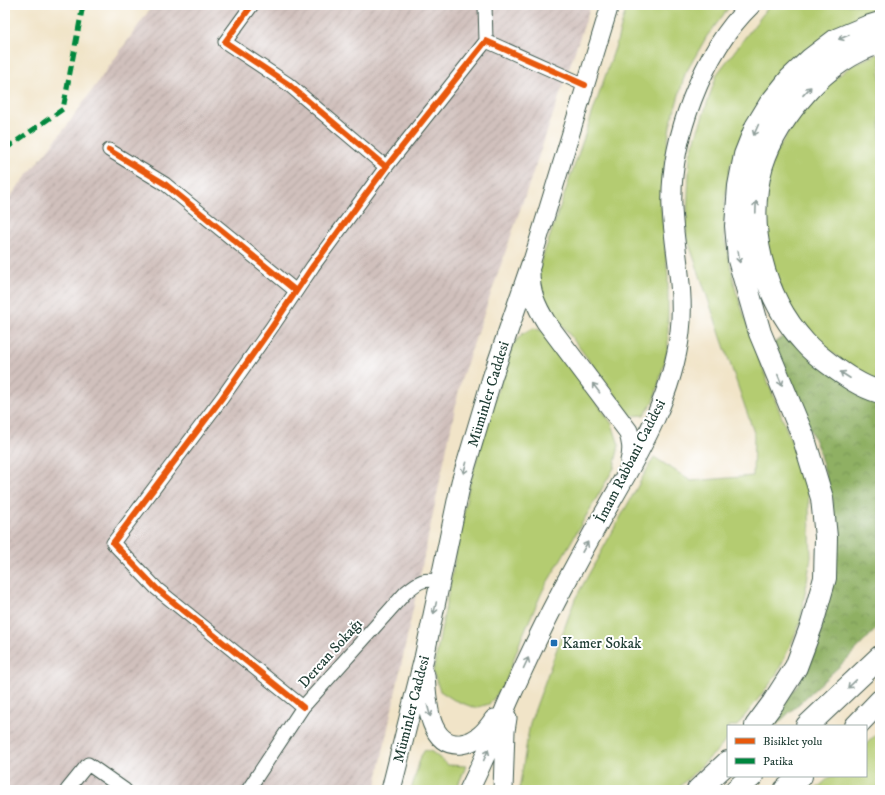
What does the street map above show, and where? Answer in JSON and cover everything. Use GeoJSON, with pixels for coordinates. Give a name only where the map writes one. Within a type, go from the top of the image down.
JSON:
{"type":"FeatureCollection","features":[{"type":"Feature","properties":{"kind":"highway"},"geometry":{"type":"LineString","coordinates":[[757,725],[796,667],[812,624],[825,578],[826,537],[820,491],[802,436],[760,333],[739,260],[736,226],[739,186],[745,155],[756,127],[770,104],[790,79],[811,59],[836,40],[880,23]]}},
{"type":"Feature","properties":{"kind":"highway"},"geometry":{"type":"LineString","coordinates":[[880,43],[869,46],[840,63],[817,80],[792,108],[775,134],[763,164],[757,186],[756,234],[760,257],[774,297],[788,322],[805,344],[827,362],[856,382],[880,392]]}},
{"type":"Feature","properties":{"kind":"highway"},"geometry":{"type":"LineString","coordinates":[[808,725],[880,657]]}},
{"type":"Feature","properties":{"kind":"highway"},"geometry":{"type":"LineString","coordinates":[[858,725],[880,701]]}},
{"type":"Feature","properties":{"kind":"highway"},"geometry":{"type":"LineString","coordinates":[[858,725],[880,706]]}},
{"type":"Feature","properties":{"kind":"highway"},"geometry":{"type":"LineString","coordinates":[[698,790],[727,763]]}},
{"type":"Feature","properties":{"kind":"highway"},"geometry":{"type":"LineString","coordinates":[[736,790],[751,777]]}},
{"type":"Feature","properties":{"kind":"highway"},"geometry":{"type":"LineString","coordinates":[[785,790],[800,777]]}},
{"type":"Feature","properties":{"kind":"main road","name":"İmam Rabbani Caddesi"},"geometry":{"type":"LineString","coordinates":[[469,790],[510,698],[562,590],[652,424],[670,380],[677,356],[681,304],[673,228],[672,189],[677,150],[689,110],[709,63],[722,40],[751,5]]}},
{"type":"Feature","properties":{"kind":"main road"},"geometry":{"type":"LineString","coordinates":[[530,264],[530,282],[532,294],[537,307],[546,322],[628,431],[632,442],[631,455],[625,476]]}},
{"type":"Feature","properties":{"kind":"main road","name":"Müminler Caddesi"},"geometry":{"type":"LineString","coordinates":[[394,786],[441,581],[461,482],[530,264]]}},
{"type":"Feature","properties":{"kind":"main road"},"geometry":{"type":"LineString","coordinates":[[506,337],[516,321],[524,316],[531,315],[539,317],[546,322]]}},
{"type":"Feature","properties":{"kind":"main road"},"geometry":{"type":"LineString","coordinates":[[619,420],[631,425],[641,426],[650,421],[661,403]]}},
{"type":"Feature","properties":{"kind":"main road"},"geometry":{"type":"LineString","coordinates":[[424,658],[428,709],[438,735],[449,743],[470,743],[480,736],[510,698]]}},
{"type":"Feature","properties":{"kind":"main road"},"geometry":{"type":"LineString","coordinates":[[503,790],[506,731],[510,698]]}},
{"type":"Feature","properties":{"kind":"street"},"geometry":{"type":"LineString","coordinates":[[252,5],[225,42],[288,84],[386,167]]}},
{"type":"Feature","properties":{"kind":"street"},"geometry":{"type":"LineString","coordinates":[[303,707],[157,589],[113,543],[222,398],[313,266],[386,167],[486,41],[485,5]]}},
{"type":"Feature","properties":{"kind":"street","name":"Müminler Caddesi"},"geometry":{"type":"LineString","coordinates":[[530,264],[610,5]]}},
{"type":"Feature","properties":{"kind":"street"},"geometry":{"type":"LineString","coordinates":[[486,41],[585,85]]}},
{"type":"Feature","properties":{"kind":"street"},"geometry":{"type":"LineString","coordinates":[[109,150],[165,184],[296,291]]}},
{"type":"Feature","properties":{"kind":"street","name":"Dercan Sokağı"},"geometry":{"type":"LineString","coordinates":[[248,790],[303,707],[406,592],[416,584],[426,580],[441,581]]}},
{"type":"Feature","properties":{"kind":"street"},"geometry":{"type":"LineString","coordinates":[[68,790],[88,764],[125,790]]}},
{"type":"Feature","properties":{"kind":"shaded area"},"geometry":{"type":"Polygon","coordinates":[[[153,5],[591,5],[461,380],[375,790],[5,790],[5,203],[66,127],[153,5]]]}},
{"type":"Feature","properties":{"kind":"green space"},"geometry":{"type":"Polygon","coordinates":[[[627,5],[731,5],[707,36],[685,74],[670,126],[660,198],[668,276],[668,349],[654,401],[644,415],[631,416],[554,314],[534,282],[616,45],[627,5]]]}},
{"type":"Feature","properties":{"kind":"green space"},"geometry":{"type":"Polygon","coordinates":[[[770,5],[880,5],[880,13],[790,64],[767,90],[749,121],[730,166],[725,200],[724,236],[736,291],[758,356],[808,484],[811,557],[800,624],[776,676],[738,725],[727,725],[727,739],[719,749],[676,790],[519,790],[530,723],[575,599],[654,457],[691,481],[753,476],[754,433],[686,235],[690,154],[717,74],[770,5]]]}},
{"type":"Feature","properties":{"kind":"green space"},"geometry":{"type":"Polygon","coordinates":[[[880,53],[880,382],[856,372],[808,333],[788,306],[766,249],[766,185],[774,156],[807,101],[852,65],[880,53]]]}},
{"type":"Feature","properties":{"kind":"green space"},"geometry":{"type":"Polygon","coordinates":[[[534,328],[548,333],[612,424],[619,445],[614,468],[543,590],[521,639],[506,681],[489,704],[475,708],[454,700],[440,691],[433,672],[469,486],[486,426],[512,346],[522,334],[534,328]]]}},
{"type":"Feature","properties":{"kind":"green space"},"geometry":{"type":"Polygon","coordinates":[[[786,334],[880,401],[880,625],[846,660],[776,725],[769,725],[796,687],[814,653],[825,614],[833,502],[818,448],[774,343],[786,334]]]}},
{"type":"Feature","properties":{"kind":"green space"},"geometry":{"type":"Polygon","coordinates":[[[880,731],[880,784],[875,790],[815,790],[830,777],[867,777],[867,743],[880,731]]]}},
{"type":"Feature","properties":{"kind":"green space"},"geometry":{"type":"Polygon","coordinates":[[[425,750],[432,752],[448,765],[466,766],[456,790],[411,790],[421,756],[425,750]]]}},
{"type":"Feature","properties":{"kind":"marked path"},"geometry":{"type":"LineString","coordinates":[[5,149],[63,109],[83,5]]}},
{"type":"Feature","properties":{"kind":"cycle path"},"geometry":{"type":"LineString","coordinates":[[252,5],[225,42],[288,84],[386,167]]}},
{"type":"Feature","properties":{"kind":"cycle path"},"geometry":{"type":"LineString","coordinates":[[303,707],[157,589],[113,543],[222,398],[313,266],[386,167],[486,41],[585,85]]}},
{"type":"Feature","properties":{"kind":"cycle path"},"geometry":{"type":"LineString","coordinates":[[109,150],[165,184],[296,291]]}},
{"type":"Feature","properties":{"kind":"place","name":"Kamer Sokak"},"geometry":{"type":"Point","coordinates":[554,643]}}]}
